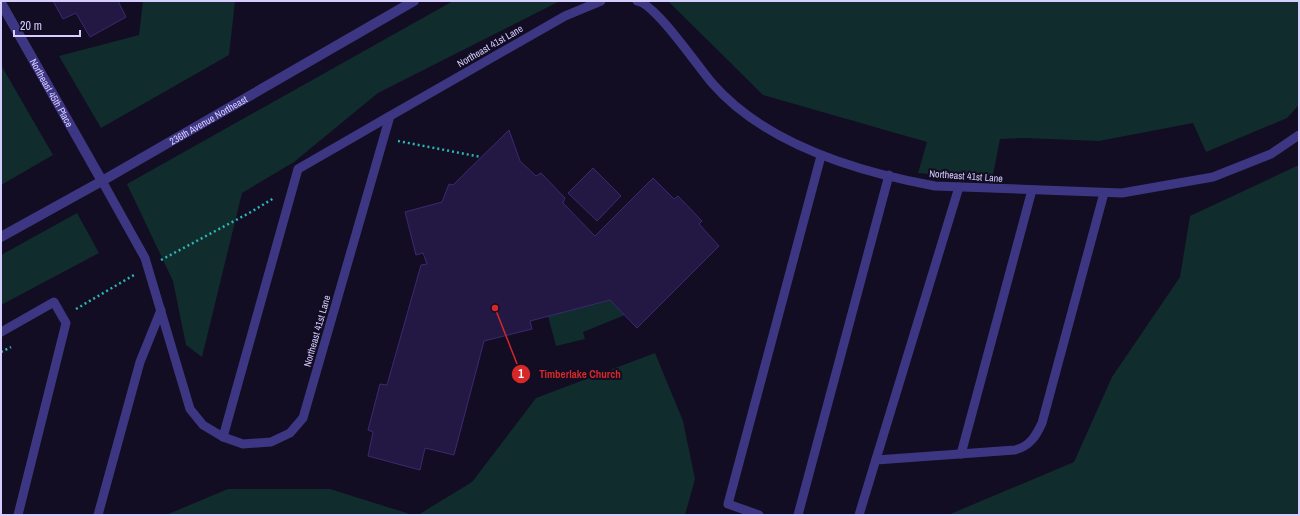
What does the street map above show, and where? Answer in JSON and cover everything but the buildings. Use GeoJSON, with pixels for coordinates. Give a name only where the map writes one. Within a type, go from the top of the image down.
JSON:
{"type":"FeatureCollection","features":[{"type":"Feature","properties":{"kind":"street","name":"236th Avenue Northeast"},"geometry":{"type":"LineString","coordinates":[[1,237],[102,181],[414,1]]}},
{"type":"Feature","properties":{"kind":"street","name":"Northeast 45th Place"},"geometry":{"type":"LineString","coordinates":[[1,3],[102,181]]}},
{"type":"Feature","properties":{"kind":"lane","name":"Northeast 41st Lane"},"geometry":{"type":"LineString","coordinates":[[102,181],[145,258],[190,408],[203,425],[222,437],[243,444],[271,442],[290,433],[303,418],[390,116],[565,16],[601,1]]}},
{"type":"Feature","properties":{"kind":"lane","name":"Northeast 41st Lane"},"geometry":{"type":"LineString","coordinates":[[637,1],[642,2],[657,15],[713,84],[754,122],[821,156],[934,186],[1122,193],[1213,177],[1271,154],[1299,135]]}},
{"type":"Feature","properties":{"kind":"lane"},"geometry":{"type":"LineString","coordinates":[[222,437],[298,169],[390,116]]}},
{"type":"Feature","properties":{"kind":"lane"},"geometry":{"type":"LineString","coordinates":[[759,515],[728,504],[821,156]]}},
{"type":"Feature","properties":{"kind":"lane"},"geometry":{"type":"LineString","coordinates":[[798,515],[888,175]]}},
{"type":"Feature","properties":{"kind":"lane"},"geometry":{"type":"LineString","coordinates":[[859,515],[959,187]]}},
{"type":"Feature","properties":{"kind":"lane"},"geometry":{"type":"LineString","coordinates":[[961,454],[1032,190]]}},
{"type":"Feature","properties":{"kind":"lane"},"geometry":{"type":"LineString","coordinates":[[876,460],[1022,448],[1030,444],[1037,435],[1042,423],[1104,193]]}},
{"type":"Feature","properties":{"kind":"lane"},"geometry":{"type":"LineString","coordinates":[[1,332],[54,302],[66,323],[18,515]]}},
{"type":"Feature","properties":{"kind":"lane"},"geometry":{"type":"LineString","coordinates":[[98,515],[140,362],[161,310]]}},
{"type":"Feature","properties":{"kind":"path"},"geometry":{"type":"LineString","coordinates":[[382,141],[404,140],[449,152],[481,158]]}},
{"type":"Feature","properties":{"kind":"path"},"geometry":{"type":"LineString","coordinates":[[62,317],[148,267],[251,212],[293,185]]}},
{"type":"Feature","properties":{"kind":"path"},"geometry":{"type":"LineString","coordinates":[[1,352],[15,344]]}},
{"type":"Feature","properties":{"kind":"green space"},"geometry":{"type":"Polygon","coordinates":[[[143,1],[235,1],[229,55],[101,128],[59,56],[139,35],[143,1]]]}},
{"type":"Feature","properties":{"kind":"green space"},"geometry":{"type":"Polygon","coordinates":[[[453,1],[560,1],[378,93],[294,162],[242,193],[202,357],[186,345],[173,281],[127,184],[453,1]]]}},
{"type":"Feature","properties":{"kind":"green space"},"geometry":{"type":"Polygon","coordinates":[[[668,1],[1299,1],[1299,105],[1287,118],[1206,152],[1193,123],[1099,141],[1024,138],[1000,139],[992,180],[918,173],[927,142],[763,95],[668,1]]]}},
{"type":"Feature","properties":{"kind":"green space"},"geometry":{"type":"Polygon","coordinates":[[[1,65],[53,155],[1,185],[1,65]]]}},
{"type":"Feature","properties":{"kind":"green space"},"geometry":{"type":"Polygon","coordinates":[[[1299,165],[1299,515],[948,515],[1074,462],[1112,377],[1180,277],[1190,216],[1299,165]]]}},
{"type":"Feature","properties":{"kind":"green space"},"geometry":{"type":"Polygon","coordinates":[[[77,213],[99,253],[1,305],[1,255],[77,213]]]}},
{"type":"Feature","properties":{"kind":"green space"},"geometry":{"type":"Polygon","coordinates":[[[610,300],[625,315],[583,332],[585,339],[556,346],[548,316],[610,300]]]}},
{"type":"Feature","properties":{"kind":"green space"},"geometry":{"type":"Polygon","coordinates":[[[655,353],[683,421],[695,479],[685,515],[418,515],[472,482],[536,398],[655,353]]]}},
{"type":"Feature","properties":{"kind":"green space"},"geometry":{"type":"Polygon","coordinates":[[[228,489],[330,489],[413,515],[166,515],[228,489]]]}},
{"type":"Feature","properties":{"kind":"place","name":"Timberlake Church"},"geometry":{"type":"Point","coordinates":[495,308]}}]}
